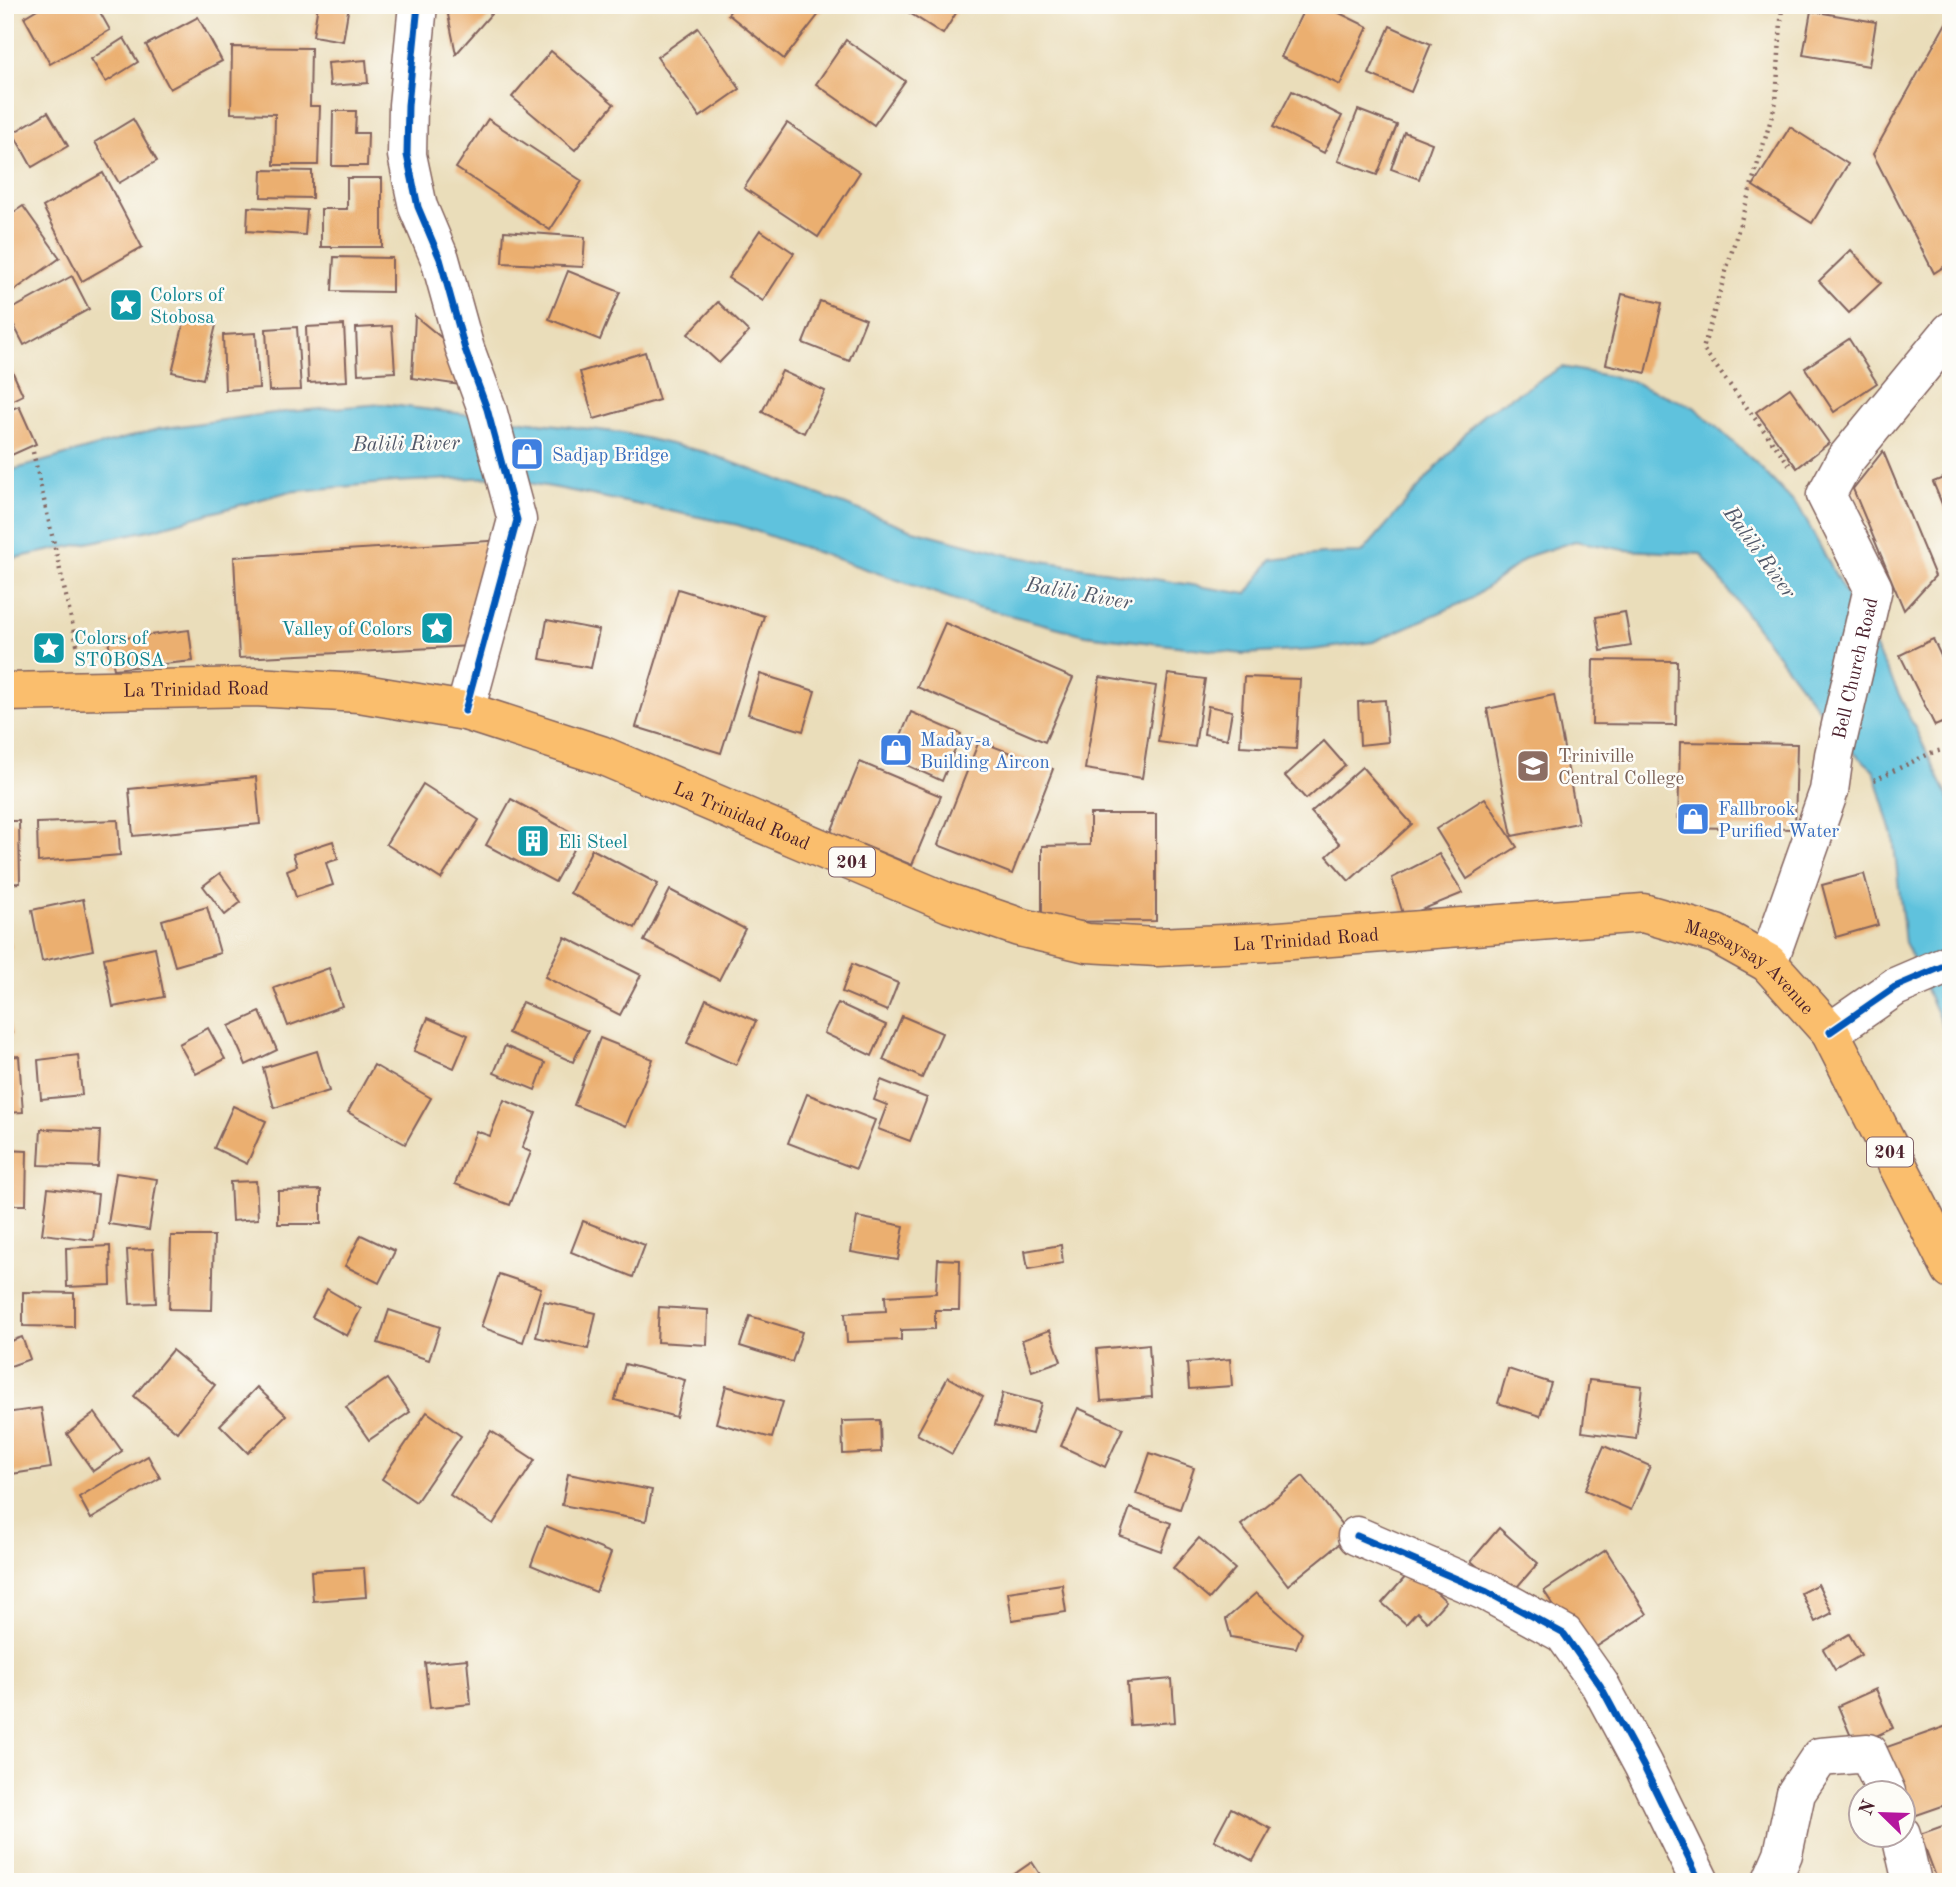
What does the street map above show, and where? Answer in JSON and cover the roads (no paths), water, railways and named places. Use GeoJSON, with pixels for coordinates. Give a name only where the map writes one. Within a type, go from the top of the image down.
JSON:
{"type":"FeatureCollection","features":[{"type":"Feature","properties":{"kind":"highway","name":"La Trinidad Road"},"geometry":{"type":"LineString","coordinates":[[5,692],[254,687],[359,693],[465,710],[601,755],[948,903],[1019,927],[1087,943],[1157,947],[1266,942],[1643,913]]}},
{"type":"Feature","properties":{"kind":"highway","name":"Magsaysay Avenue"},"geometry":{"type":"LineString","coordinates":[[1643,913],[1716,934],[1768,964],[1830,1032],[1951,1270]]}},
{"type":"Feature","properties":{"kind":"street"},"geometry":{"type":"LineString","coordinates":[[418,5],[408,104],[407,155],[418,207],[440,259],[465,349],[487,409],[517,520],[465,710]]}},
{"type":"Feature","properties":{"kind":"street","name":"Bell Church Road"},"geometry":{"type":"LineString","coordinates":[[1768,964],[1829,791],[1834,755],[1873,589],[1826,495],[1845,460],[1951,331]]}},
{"type":"Feature","properties":{"kind":"street"},"geometry":{"type":"LineString","coordinates":[[1830,1032],[1895,987],[1951,963]]}},
{"type":"Feature","properties":{"kind":"street"},"geometry":{"type":"LineString","coordinates":[[1357,1536],[1487,1592],[1564,1634],[1600,1685],[1643,1765],[1700,1882]]}},
{"type":"Feature","properties":{"kind":"street"},"geometry":{"type":"LineString","coordinates":[[1771,1882],[1783,1854],[1797,1793],[1820,1757],[1868,1753],[1879,1778]]}},
{"type":"Feature","properties":{"kind":"street"},"geometry":{"type":"LineString","coordinates":[[1904,1848],[1912,1882]]}},
{"type":"Feature","properties":{"kind":"water","name":"Balili River"},"geometry":{"type":"Polygon","coordinates":[[[1562,367],[1628,380],[1694,407],[1755,462],[1800,509],[1891,678],[1951,803],[1951,1045],[1905,942],[1893,836],[1874,770],[1847,747],[1701,554],[1625,550],[1575,541],[1529,556],[1471,599],[1373,642],[1312,650],[1243,654],[1086,635],[970,605],[738,525],[494,477],[394,482],[287,492],[154,529],[5,560],[5,472],[158,429],[274,413],[382,404],[623,433],[705,452],[913,530],[1012,556],[1247,594],[1271,560],[1362,553],[1483,414],[1562,367]]]}},
{"type":"Feature","properties":{"kind":"place","name":"Colors of Stobosa"},"geometry":{"type":"Point","coordinates":[126,305]}},
{"type":"Feature","properties":{"kind":"place","name":"Sadjap Bridge"},"geometry":{"type":"Point","coordinates":[527,454]}},
{"type":"Feature","properties":{"kind":"place","name":"Valley of Colors"},"geometry":{"type":"Point","coordinates":[437,628]}},
{"type":"Feature","properties":{"kind":"place","name":"Colors of STOBOSA"},"geometry":{"type":"Point","coordinates":[49,648]}},
{"type":"Feature","properties":{"kind":"place","name":"Maday-a Building Aircon"},"geometry":{"type":"Point","coordinates":[896,750]}},
{"type":"Feature","properties":{"kind":"place","name":"Triniville Central College"},"geometry":{"type":"Point","coordinates":[1533,766]}},
{"type":"Feature","properties":{"kind":"place","name":"Fallbrook Purified Water"},"geometry":{"type":"Point","coordinates":[1693,819]}},
{"type":"Feature","properties":{"kind":"place","name":"Eli Steel"},"geometry":{"type":"Point","coordinates":[533,841]}}]}
